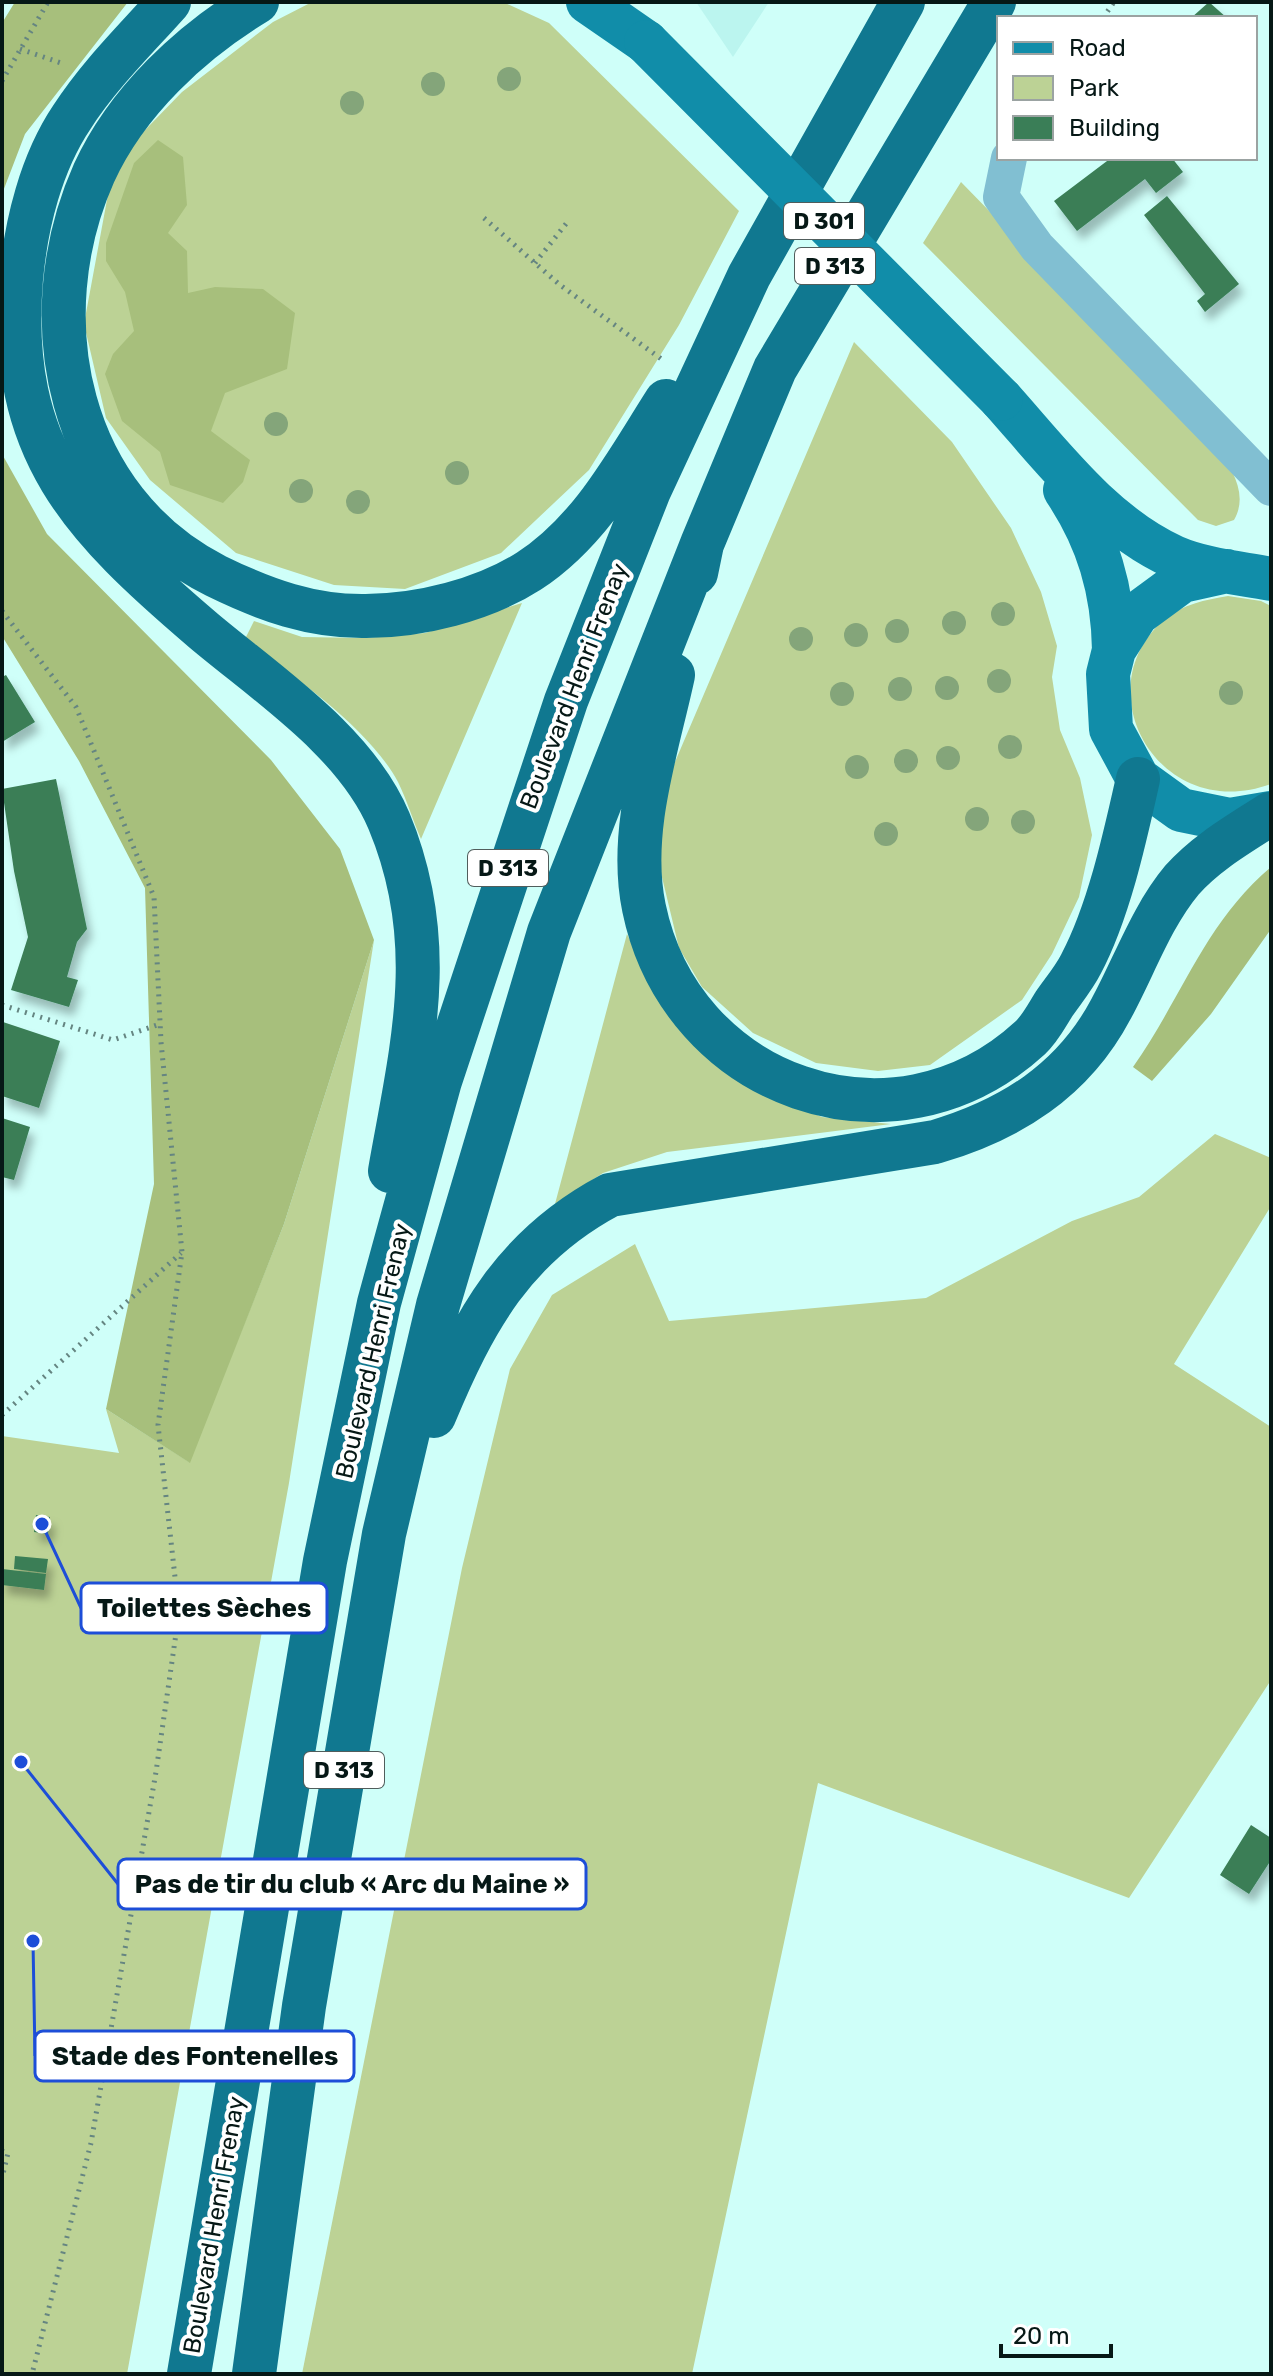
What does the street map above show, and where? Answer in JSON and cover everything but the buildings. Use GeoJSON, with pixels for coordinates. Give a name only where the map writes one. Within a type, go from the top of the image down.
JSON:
{"type":"FeatureCollection","features":[{"type":"Feature","properties":{"kind":"highway"},"geometry":{"type":"LineString","coordinates":[[169,2],[102,76],[70,119],[43,174],[23,254],[18,324],[21,373],[32,419],[55,471],[88,522],[159,593],[243,664],[302,708],[353,766],[388,817],[411,878],[421,970],[408,1065],[361,1333],[361,1384]]}},
{"type":"Feature","properties":{"kind":"highway"},"geometry":{"type":"LineString","coordinates":[[257,2],[220,24],[172,66],[123,123],[95,172],[69,259],[67,378],[84,431],[108,480],[146,528],[191,563],[284,606],[334,617],[389,616],[432,608],[528,572],[569,538],[600,503],[694,372]]}},
{"type":"Feature","properties":{"kind":"highway","name":"D 313"},"geometry":{"type":"LineString","coordinates":[[694,372],[903,2]]}},
{"type":"Feature","properties":{"kind":"highway","name":"D 313"},"geometry":{"type":"LineString","coordinates":[[254,2374],[304,2006],[384,1534],[438,1305],[549,932],[702,544],[775,369],[994,2]]}},
{"type":"Feature","properties":{"kind":"highway","name":"Boulevard Henri Frenay"},"geometry":{"type":"LineString","coordinates":[[189,2374],[325,1561],[361,1384],[440,1081],[521,829],[694,372]]}},
{"type":"Feature","properties":{"kind":"highway"},"geometry":{"type":"LineString","coordinates":[[702,544],[650,778],[640,844],[644,907],[658,950],[676,988],[718,1039],[762,1072],[828,1097],[885,1102],[939,1093],[990,1070],[1032,1036],[1082,963],[1120,858],[1138,779]]}},
{"type":"Feature","properties":{"kind":"highway"},"geometry":{"type":"LineString","coordinates":[[384,1534],[465,1342],[513,1270],[574,1214],[610,1195],[655,1185],[935,1142],[981,1128],[1028,1103],[1075,1061],[1110,1012],[1139,951],[1180,882],[1209,854],[1270,814]]}},
{"type":"Feature","properties":{"kind":"main road","name":"D 301"},"geometry":{"type":"LineString","coordinates":[[588,2],[646,42],[1001,399],[1083,489],[1135,535],[1177,558],[1227,571]]}},
{"type":"Feature","properties":{"kind":"main road","name":"D 301"},"geometry":{"type":"LineString","coordinates":[[621,2],[646,42]]}},
{"type":"Feature","properties":{"kind":"main road","name":"D 301"},"geometry":{"type":"LineString","coordinates":[[1001,399],[1071,499],[1093,537],[1106,574],[1114,650]]}},
{"type":"Feature","properties":{"kind":"main road"},"geometry":{"type":"LineString","coordinates":[[1270,814],[1230,820],[1181,810],[1138,779],[1111,729],[1108,674],[1114,650],[1137,614],[1182,581],[1227,571],[1271,579]]}},
{"type":"Feature","properties":{"kind":"street"},"geometry":{"type":"LineString","coordinates":[[1009,160],[1001,197],[1037,247],[1271,488]]}},
{"type":"Feature","properties":{"kind":"path"},"geometry":{"type":"LineString","coordinates":[[2,81],[48,2]]}},
{"type":"Feature","properties":{"kind":"path"},"geometry":{"type":"LineString","coordinates":[[484,218],[535,263],[694,372]]}},
{"type":"Feature","properties":{"kind":"path"},"geometry":{"type":"LineString","coordinates":[[535,263],[569,220]]}},
{"type":"Feature","properties":{"kind":"path"},"geometry":{"type":"LineString","coordinates":[[2,611],[76,707],[154,897],[160,1024],[182,1252],[158,1425],[179,1613],[156,1772],[91,2143],[32,2374]]}},
{"type":"Feature","properties":{"kind":"path"},"geometry":{"type":"LineString","coordinates":[[2,1005],[113,1040],[160,1024]]}},
{"type":"Feature","properties":{"kind":"path"},"geometry":{"type":"LineString","coordinates":[[2,1415],[182,1252]]}},
{"type":"Feature","properties":{"kind":"path"},"geometry":{"type":"LineString","coordinates":[[2,2151],[8,2153],[2,2178]]}},
{"type":"Feature","properties":{"kind":"shaded area"},"geometry":{"type":"Polygon","coordinates":[[[696,2],[769,2],[733,57],[696,2]]]}},
{"type":"Feature","properties":{"kind":"green space"},"geometry":{"type":"Polygon","coordinates":[[[15,2],[128,2],[25,134],[2,194],[2,23],[15,2]]]}},
{"type":"Feature","properties":{"kind":"green space"},"geometry":{"type":"Polygon","coordinates":[[[312,2],[503,2],[549,23],[739,211],[679,325],[589,470],[501,553],[405,589],[334,585],[236,553],[150,480],[106,418],[84,324],[114,162],[182,92],[273,22],[312,2]]]}},
{"type":"Feature","properties":{"kind":"green space"},"geometry":{"type":"Polygon","coordinates":[[[158,140],[183,157],[187,205],[168,233],[187,251],[188,293],[215,287],[263,289],[295,313],[287,369],[225,393],[211,431],[250,460],[243,482],[223,503],[170,485],[160,452],[122,421],[105,374],[113,354],[134,331],[125,292],[106,261],[106,243],[134,163],[158,140]]]}},
{"type":"Feature","properties":{"kind":"green space"},"geometry":{"type":"Polygon","coordinates":[[[961,182],[1218,446],[1239,491],[1240,501],[1234,520],[1216,526],[1198,520],[923,243],[961,182]]]}},
{"type":"Feature","properties":{"kind":"green space"},"geometry":{"type":"Polygon","coordinates":[[[854,342],[952,442],[1011,528],[1041,592],[1057,646],[1052,677],[1060,730],[1080,778],[1092,835],[1079,897],[1052,954],[1022,1000],[930,1065],[878,1071],[816,1063],[753,1033],[702,987],[679,948],[655,848],[672,769],[854,342]]]}},
{"type":"Feature","properties":{"kind":"green space"},"geometry":{"type":"Polygon","coordinates":[[[2,454],[47,534],[271,760],[340,849],[374,940],[284,1224],[190,1463],[106,1409],[154,1184],[145,888],[79,761],[2,636],[2,454]]]}},
{"type":"Feature","properties":{"kind":"green space"},"geometry":{"type":"Polygon","coordinates":[[[1228,596],[1261,601],[1271,606],[1271,784],[1231,792],[1195,785],[1166,768],[1145,743],[1133,712],[1131,680],[1141,648],[1165,619],[1187,606],[1228,596]]]}},
{"type":"Feature","properties":{"kind":"green space"},"geometry":{"type":"Polygon","coordinates":[[[522,603],[421,839],[398,782],[369,743],[329,704],[243,643],[254,621],[302,637],[365,638],[425,633],[522,603]]]}},
{"type":"Feature","properties":{"kind":"green space"},"geometry":{"type":"Polygon","coordinates":[[[1271,867],[1271,929],[1211,1014],[1152,1081],[1133,1067],[1228,912],[1271,867]]]}},
{"type":"Feature","properties":{"kind":"green space"},"geometry":{"type":"Polygon","coordinates":[[[627,934],[657,997],[708,1056],[764,1093],[822,1117],[891,1124],[667,1152],[603,1173],[555,1204],[627,934]]]}},
{"type":"Feature","properties":{"kind":"green space"},"geometry":{"type":"Polygon","coordinates":[[[374,940],[289,1483],[127,2374],[2,2374],[2,1436],[119,1453],[106,1409],[189,1462],[284,1224],[374,940]]]}},
{"type":"Feature","properties":{"kind":"green space"},"geometry":{"type":"Polygon","coordinates":[[[1215,1134],[1271,1158],[1271,1206],[1174,1364],[1271,1427],[1271,1680],[1129,1898],[818,1783],[692,2374],[302,2374],[462,1568],[510,1369],[552,1295],[635,1244],[669,1321],[926,1298],[1072,1221],[1139,1197],[1215,1134]]]}},
{"type":"Feature","properties":{"kind":"place","name":"Toilettes Sèches"},"geometry":{"type":"Point","coordinates":[42,1524]}},
{"type":"Feature","properties":{"kind":"place","name":"Pas de tir du club « Arc du Maine »"},"geometry":{"type":"Point","coordinates":[21,1762]}},
{"type":"Feature","properties":{"kind":"place","name":"Stade des Fontenelles"},"geometry":{"type":"Point","coordinates":[33,1941]}}]}
